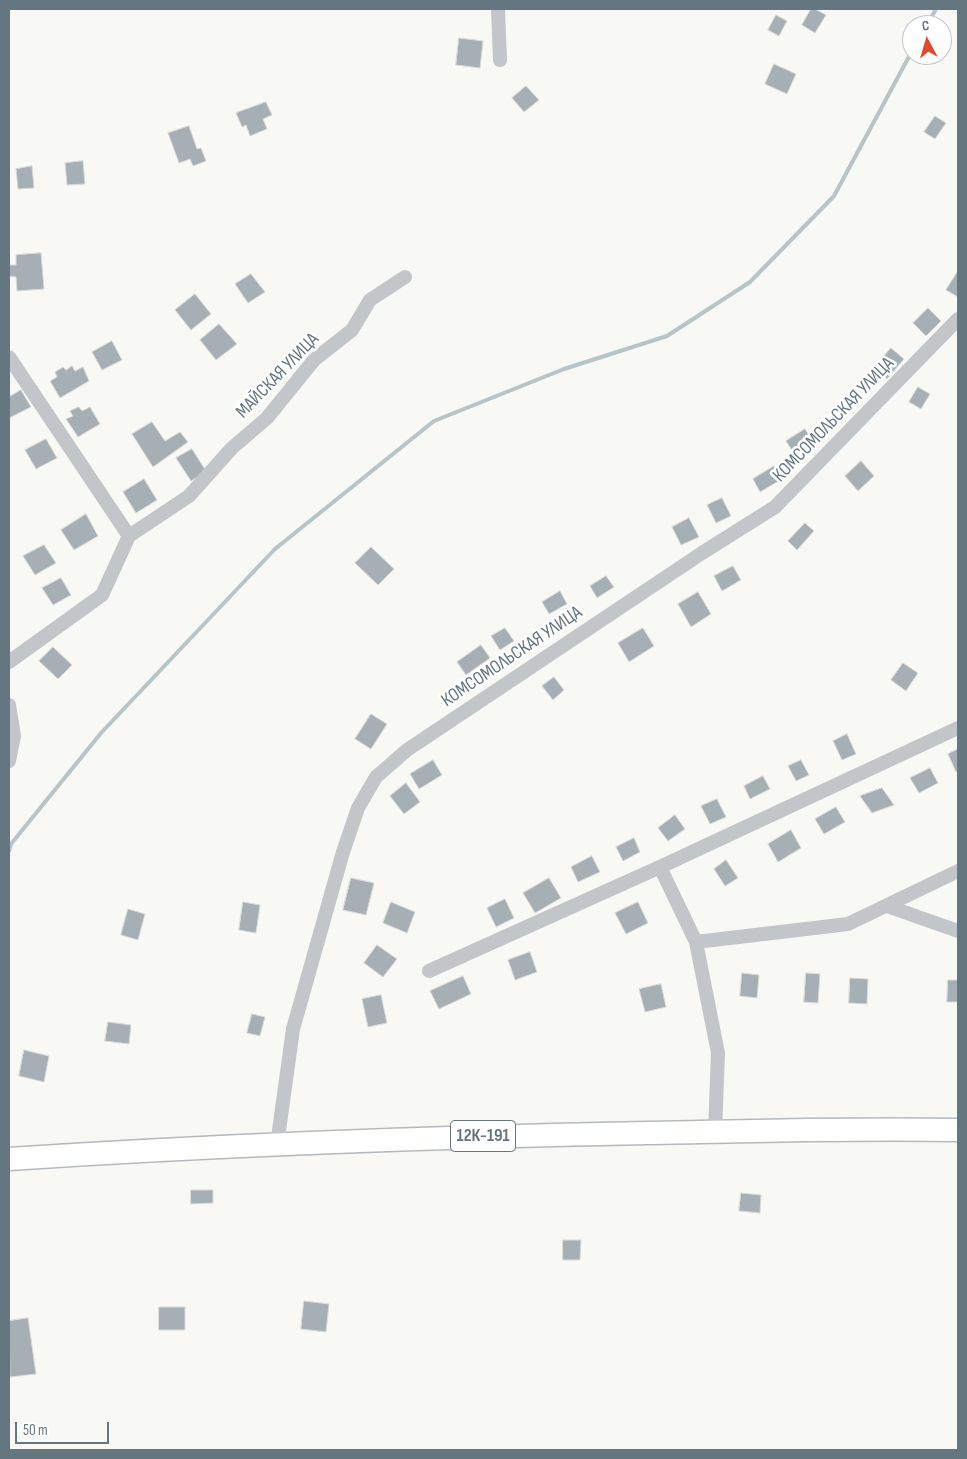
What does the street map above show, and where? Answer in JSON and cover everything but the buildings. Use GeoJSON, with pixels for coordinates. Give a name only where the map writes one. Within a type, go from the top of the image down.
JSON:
{"type":"FeatureCollection","features":[{"type":"Feature","properties":{"kind":"main road","name":"12К-191"},"geometry":{"type":"LineString","coordinates":[[9,1159],[496,1136],[886,1128],[958,1130]]}},
{"type":"Feature","properties":{"kind":"street"},"geometry":{"type":"LineString","coordinates":[[498,9],[500,60]]}},
{"type":"Feature","properties":{"kind":"street","name":"МАЙСКАЯ УЛИЦА"},"geometry":{"type":"LineString","coordinates":[[129,536],[189,496],[232,448],[267,418],[314,360],[352,330],[370,300],[405,277]]}},
{"type":"Feature","properties":{"kind":"street","name":"КОМСОМОЛЬСКАЯ УЛИЦА"},"geometry":{"type":"LineString","coordinates":[[277,1145],[293,1029],[343,852],[358,808],[376,777],[416,744],[702,553],[776,507],[958,319]]}},
{"type":"Feature","properties":{"kind":"street"},"geometry":{"type":"LineString","coordinates":[[9,357],[129,536],[102,595],[9,662]]}},
{"type":"Feature","properties":{"kind":"street"},"geometry":{"type":"LineString","coordinates":[[9,705],[14,736],[9,761]]}},
{"type":"Feature","properties":{"kind":"street"},"geometry":{"type":"LineString","coordinates":[[428,971],[660,867],[958,728]]}},
{"type":"Feature","properties":{"kind":"street"},"geometry":{"type":"LineString","coordinates":[[660,867],[696,942],[718,1053],[715,1132]]}},
{"type":"Feature","properties":{"kind":"street"},"geometry":{"type":"LineString","coordinates":[[696,942],[848,924],[958,871]]}},
{"type":"Feature","properties":{"kind":"street"},"geometry":{"type":"LineString","coordinates":[[887,906],[958,931]]}},
{"type":"Feature","properties":{"kind":"waterway"},"geometry":{"type":"LineString","coordinates":[[933,15],[936,9]]}},
{"type":"Feature","properties":{"kind":"waterway"},"geometry":{"type":"LineString","coordinates":[[9,851],[11,844],[101,733],[275,549],[434,421],[564,369],[667,336],[750,282],[834,196],[904,65]]}}]}
